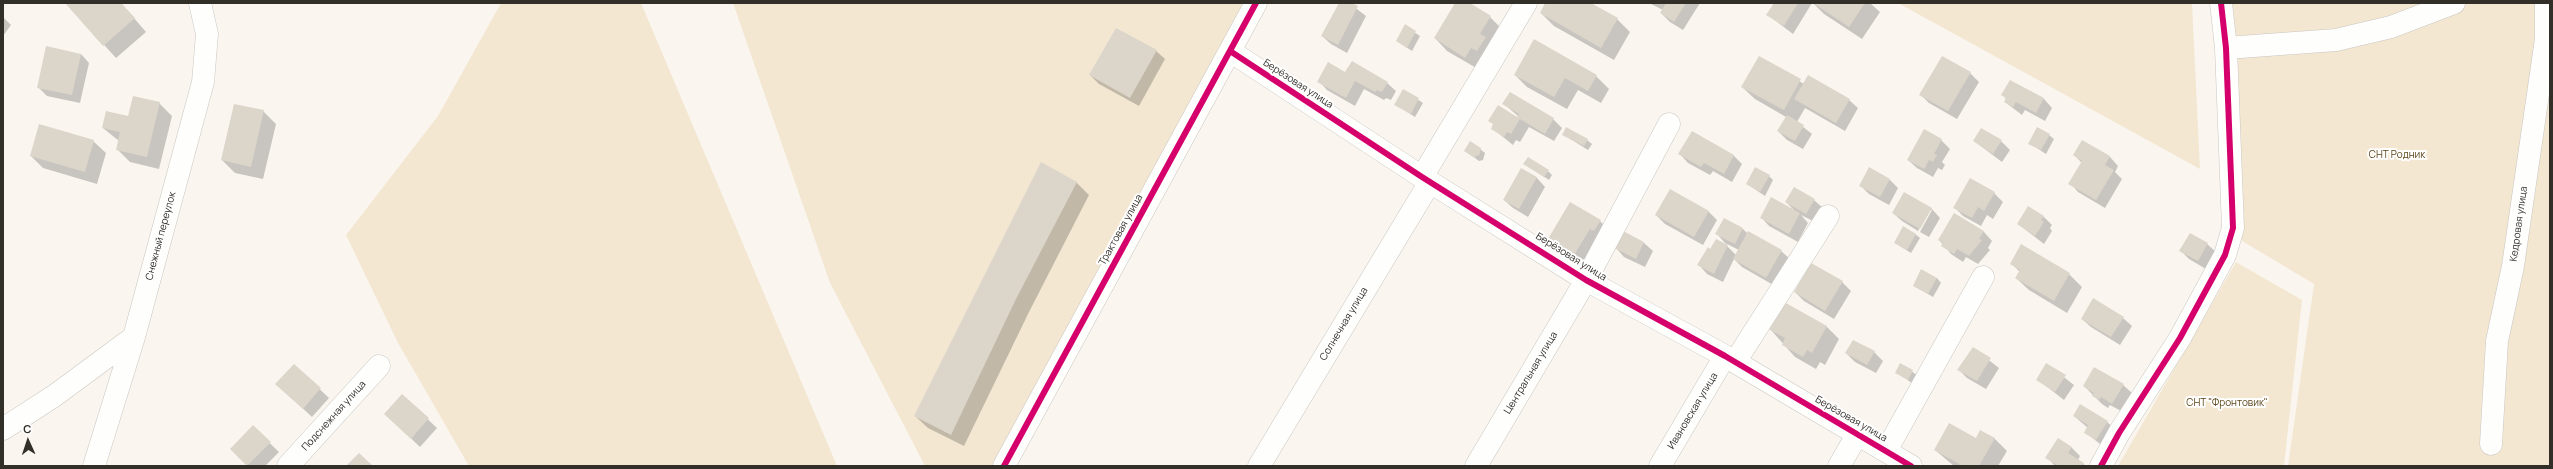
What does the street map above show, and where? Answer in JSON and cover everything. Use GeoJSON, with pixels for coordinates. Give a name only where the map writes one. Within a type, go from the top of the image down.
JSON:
{"type":"FeatureCollection","features":[{"type":"Feature","properties":{"kind":"street","name":"Снежный переулок"},"geometry":{"type":"LineString","coordinates":[[94,466],[134,337],[203,82],[207,34],[200,3]]}},
{"type":"Feature","properties":{"kind":"street","name":"Трактовая улица"},"geometry":{"type":"LineString","coordinates":[[1004,466],[1256,3]]}},
{"type":"Feature","properties":{"kind":"street","name":"Солнечная улица"},"geometry":{"type":"LineString","coordinates":[[1259,466],[1426,179],[1526,3]]}},
{"type":"Feature","properties":{"kind":"street"},"geometry":{"type":"LineString","coordinates":[[2101,466],[2119,433],[2180,338],[2225,256],[2233,228],[2226,48],[2221,3]]}},
{"type":"Feature","properties":{"kind":"street"},"geometry":{"type":"LineString","coordinates":[[2226,48],[2336,40],[2391,26],[2454,3]]}},
{"type":"Feature","properties":{"kind":"street","name":"Кедровая улица"},"geometry":{"type":"LineString","coordinates":[[2491,444],[2497,341],[2513,266],[2546,39],[2546,3]]}},
{"type":"Feature","properties":{"kind":"street","name":"Берёзовая улица"},"geometry":{"type":"LineString","coordinates":[[1230,51],[1426,179],[1586,280],[1730,359],[1911,466]]}},
{"type":"Feature","properties":{"kind":"street","name":"Центральная улица"},"geometry":{"type":"LineString","coordinates":[[1476,466],[1586,280],[1668,124]]}},
{"type":"Feature","properties":{"kind":"street","name":"Ивановская улица"},"geometry":{"type":"LineString","coordinates":[[1660,466],[1730,359],[1828,216]]}},
{"type":"Feature","properties":{"kind":"street"},"geometry":{"type":"LineString","coordinates":[[1886,451],[1983,277]]}},
{"type":"Feature","properties":{"kind":"street"},"geometry":{"type":"LineString","coordinates":[[3,430],[54,396],[134,337]]}},
{"type":"Feature","properties":{"kind":"street","name":"Подснежная улица"},"geometry":{"type":"LineString","coordinates":[[288,466],[379,366]]}},
{"type":"Feature","properties":{"kind":"street"},"geometry":{"type":"LineString","coordinates":[[1839,466],[1857,435]]}},
{"type":"Feature","properties":{"kind":"green space"},"geometry":{"type":"Polygon","coordinates":[[[501,3],[641,3],[837,466],[469,466],[398,343],[346,235],[438,116],[501,3]]]}},
{"type":"Feature","properties":{"kind":"green space"},"geometry":{"type":"Polygon","coordinates":[[[733,3],[1251,3],[1002,466],[925,466],[830,283],[733,3]]]}},
{"type":"Feature","properties":{"kind":"green space"},"geometry":{"type":"Polygon","coordinates":[[[1898,3],[2192,3],[2200,169],[1898,3]]]}},
{"type":"Feature","properties":{"kind":"green space","name":"СНТ Родник"},"geometry":{"type":"Polygon","coordinates":[[[2220,3],[2550,3],[2550,466],[2288,466],[2314,284],[2237,238],[2220,3]]]}},
{"type":"Feature","properties":{"kind":"green space","name":"СНТ \"Фронтовик\""},"geometry":{"type":"Polygon","coordinates":[[[2236,262],[2302,300],[2284,466],[2118,466],[2236,262]]]}},
{"type":"Feature","properties":{"kind":"building"},"geometry":{"type":"Polygon","coordinates":[[[65,3],[121,3],[135,18],[103,46],[65,3]]]}},
{"type":"Feature","properties":{"kind":"building"},"geometry":{"type":"Polygon","coordinates":[[[1339,3],[1352,3],[1358,6],[1338,45],[1321,36],[1339,3]]]}},
{"type":"Feature","properties":{"kind":"building"},"geometry":{"type":"Polygon","coordinates":[[[1455,3],[1470,3],[1491,16],[1480,34],[1486,37],[1477,51],[1471,48],[1465,58],[1434,38],[1455,3]]]}},
{"type":"Feature","properties":{"kind":"building"},"geometry":{"type":"Polygon","coordinates":[[[1545,3],[1591,3],[1618,18],[1601,48],[1540,13],[1545,3]]]}},
{"type":"Feature","properties":{"kind":"building"},"geometry":{"type":"Polygon","coordinates":[[[1666,3],[1686,3],[1674,22],[1660,13],[1666,3]]]}},
{"type":"Feature","properties":{"kind":"building"},"geometry":{"type":"Polygon","coordinates":[[[1774,3],[1798,3],[1784,26],[1766,15],[1774,3]]]}},
{"type":"Feature","properties":{"kind":"building"},"geometry":{"type":"Polygon","coordinates":[[[1813,3],[1865,3],[1849,27],[1813,3]]]}},
{"type":"Feature","properties":{"kind":"building"},"geometry":{"type":"Polygon","coordinates":[[[1405,24],[1416,31],[1407,48],[1396,41],[1405,24]]]}},
{"type":"Feature","properties":{"kind":"building"},"geometry":{"type":"Polygon","coordinates":[[[1116,28],[1157,50],[1130,98],[1089,75],[1116,28]]]}},
{"type":"Feature","properties":{"kind":"building"},"geometry":{"type":"Polygon","coordinates":[[[1534,39],[1597,75],[1588,91],[1565,78],[1554,97],[1514,75],[1534,39]]]}},
{"type":"Feature","properties":{"kind":"building"},"geometry":{"type":"Polygon","coordinates":[[[46,46],[81,54],[72,95],[37,88],[46,46]]]}},
{"type":"Feature","properties":{"kind":"building"},"geometry":{"type":"Polygon","coordinates":[[[1759,56],[1801,79],[1784,110],[1741,87],[1759,56]]]}},
{"type":"Feature","properties":{"kind":"building"},"geometry":{"type":"Polygon","coordinates":[[[1942,56],[1971,72],[1948,111],[1919,95],[1942,56]]]}},
{"type":"Feature","properties":{"kind":"building"},"geometry":{"type":"Polygon","coordinates":[[[1352,61],[1388,82],[1382,92],[1377,90],[1375,92],[1355,81],[1346,98],[1317,82],[1328,62],[1345,72],[1352,61]]]}},
{"type":"Feature","properties":{"kind":"building"},"geometry":{"type":"Polygon","coordinates":[[[1808,75],[1850,99],[1836,123],[1794,99],[1808,75]]]}},
{"type":"Feature","properties":{"kind":"building"},"geometry":{"type":"Polygon","coordinates":[[[2010,80],[2044,98],[2036,113],[2016,102],[2013,107],[2004,102],[2006,98],[2001,95],[2010,80]]]}},
{"type":"Feature","properties":{"kind":"building"},"geometry":{"type":"Polygon","coordinates":[[[1403,89],[1419,98],[1411,114],[1394,105],[1403,89]]]}},
{"type":"Feature","properties":{"kind":"building"},"geometry":{"type":"Polygon","coordinates":[[[1510,92],[1554,118],[1545,134],[1520,119],[1511,134],[1507,132],[1504,137],[1491,129],[1493,124],[1488,121],[1498,105],[1517,117],[1519,114],[1502,104],[1510,92]]]}},
{"type":"Feature","properties":{"kind":"building"},"geometry":{"type":"Polygon","coordinates":[[[133,96],[160,102],[147,157],[116,150],[120,132],[102,128],[106,111],[128,116],[133,96]]]}},
{"type":"Feature","properties":{"kind":"building"},"geometry":{"type":"Polygon","coordinates":[[[234,104],[264,110],[251,167],[221,160],[234,104]]]}},
{"type":"Feature","properties":{"kind":"building"},"geometry":{"type":"Polygon","coordinates":[[[1787,115],[1804,125],[1795,141],[1777,131],[1787,115]]]}},
{"type":"Feature","properties":{"kind":"building"},"geometry":{"type":"Polygon","coordinates":[[[39,124],[94,140],[85,172],[30,156],[39,124]]]}},
{"type":"Feature","properties":{"kind":"building"},"geometry":{"type":"Polygon","coordinates":[[[1566,127],[1588,139],[1584,146],[1562,135],[1566,127]]]}},
{"type":"Feature","properties":{"kind":"building"},"geometry":{"type":"Polygon","coordinates":[[[2037,127],[2050,134],[2041,150],[2028,144],[2037,127]]]}},
{"type":"Feature","properties":{"kind":"building"},"geometry":{"type":"Polygon","coordinates":[[[1981,128],[2002,140],[1993,154],[1973,141],[1981,128]]]}},
{"type":"Feature","properties":{"kind":"building"},"geometry":{"type":"Polygon","coordinates":[[[1924,129],[1942,139],[1934,154],[1937,155],[1933,162],[1929,160],[1924,169],[1907,160],[1924,129]]]}},
{"type":"Feature","properties":{"kind":"building"},"geometry":{"type":"Polygon","coordinates":[[[1692,131],[1734,155],[1724,174],[1704,163],[1701,167],[1678,154],[1692,131]]]}},
{"type":"Feature","properties":{"kind":"building"},"geometry":{"type":"Polygon","coordinates":[[[2082,140],[2110,156],[2105,165],[2114,170],[2096,200],[2068,184],[2082,161],[2073,155],[2082,140]]]}},
{"type":"Feature","properties":{"kind":"building"},"geometry":{"type":"Polygon","coordinates":[[[1470,141],[1481,148],[1479,156],[1477,155],[1475,158],[1464,151],[1470,141]]]}},
{"type":"Feature","properties":{"kind":"building"},"geometry":{"type":"Polygon","coordinates":[[[1528,157],[1549,170],[1544,177],[1523,164],[1528,157]]]}},
{"type":"Feature","properties":{"kind":"building"},"geometry":{"type":"Polygon","coordinates":[[[1041,162],[1077,182],[1016,299],[951,435],[914,416],[1041,162]]]}},
{"type":"Feature","properties":{"kind":"building"},"geometry":{"type":"Polygon","coordinates":[[[1755,167],[1770,175],[1760,192],[1746,184],[1755,167]]]}},
{"type":"Feature","properties":{"kind":"building"},"geometry":{"type":"Polygon","coordinates":[[[1869,167],[1890,179],[1880,197],[1859,186],[1869,167]]]}},
{"type":"Feature","properties":{"kind":"building"},"geometry":{"type":"Polygon","coordinates":[[[1521,168],[1537,177],[1519,209],[1503,200],[1521,168]]]}},
{"type":"Feature","properties":{"kind":"building"},"geometry":{"type":"Polygon","coordinates":[[[1970,178],[1995,192],[1984,211],[1978,207],[1972,218],[1953,208],[1970,178]]]}},
{"type":"Feature","properties":{"kind":"building"},"geometry":{"type":"Polygon","coordinates":[[[1794,187],[1815,199],[1806,214],[1785,202],[1794,187]]]}},
{"type":"Feature","properties":{"kind":"building"},"geometry":{"type":"Polygon","coordinates":[[[1670,189],[1709,211],[1694,237],[1655,215],[1670,189]]]}},
{"type":"Feature","properties":{"kind":"building"},"geometry":{"type":"Polygon","coordinates":[[[1904,192],[1932,208],[1920,229],[1892,213],[1904,192]]]}},
{"type":"Feature","properties":{"kind":"building"},"geometry":{"type":"Polygon","coordinates":[[[1771,197],[1800,213],[1789,234],[1760,218],[1771,197]]]}},
{"type":"Feature","properties":{"kind":"building"},"geometry":{"type":"Polygon","coordinates":[[[1570,202],[1601,220],[1594,231],[1590,229],[1574,255],[1548,239],[1570,202]]]}},
{"type":"Feature","properties":{"kind":"building"},"geometry":{"type":"Polygon","coordinates":[[[2028,206],[2044,216],[2041,220],[2044,222],[2035,236],[2017,224],[2028,206]]]}},
{"type":"Feature","properties":{"kind":"building"},"geometry":{"type":"Polygon","coordinates":[[[1954,213],[1984,231],[1979,239],[1982,240],[1969,256],[1957,249],[1954,254],[1941,246],[1943,243],[1938,240],[1954,213]]]}},
{"type":"Feature","properties":{"kind":"building"},"geometry":{"type":"Polygon","coordinates":[[[1724,218],[1743,228],[1735,244],[1715,234],[1724,218]]]}},
{"type":"Feature","properties":{"kind":"building"},"geometry":{"type":"Polygon","coordinates":[[[1903,226],[1916,234],[1907,250],[1894,243],[1903,226]]]}},
{"type":"Feature","properties":{"kind":"building"},"geometry":{"type":"Polygon","coordinates":[[[1623,231],[1644,242],[1636,259],[1614,248],[1623,231]]]}},
{"type":"Feature","properties":{"kind":"building"},"geometry":{"type":"Polygon","coordinates":[[[1748,231],[1782,250],[1766,278],[1733,259],[1748,231]]]}},
{"type":"Feature","properties":{"kind":"building"},"geometry":{"type":"Polygon","coordinates":[[[2190,233],[2208,243],[2198,261],[2179,251],[2190,233]]]}},
{"type":"Feature","properties":{"kind":"building"},"geometry":{"type":"Polygon","coordinates":[[[1716,239],[1728,245],[1714,274],[1697,265],[1708,247],[1710,249],[1716,239]]]}},
{"type":"Feature","properties":{"kind":"building"},"geometry":{"type":"Polygon","coordinates":[[[2021,244],[2070,273],[2054,301],[2015,278],[2020,270],[2010,264],[2021,244]]]}},
{"type":"Feature","properties":{"kind":"building"},"geometry":{"type":"Polygon","coordinates":[[[1811,263],[1843,281],[1825,311],[1794,292],[1811,263]]]}},
{"type":"Feature","properties":{"kind":"building"},"geometry":{"type":"Polygon","coordinates":[[[1921,269],[1937,278],[1928,294],[1913,286],[1921,269]]]}},
{"type":"Feature","properties":{"kind":"building"},"geometry":{"type":"Polygon","coordinates":[[[2093,298],[2124,317],[2111,337],[2081,319],[2093,298]]]}},
{"type":"Feature","properties":{"kind":"building"},"geometry":{"type":"Polygon","coordinates":[[[1784,302],[1827,326],[1812,353],[1807,350],[1803,357],[1782,345],[1785,338],[1768,329],[1784,302]]]}},
{"type":"Feature","properties":{"kind":"building"},"geometry":{"type":"Polygon","coordinates":[[[1853,340],[1875,351],[1867,365],[1845,353],[1853,340]]]}},
{"type":"Feature","properties":{"kind":"building"},"geometry":{"type":"Polygon","coordinates":[[[1973,347],[1991,358],[1977,381],[1957,370],[1973,347]]]}},
{"type":"Feature","properties":{"kind":"building"},"geometry":{"type":"Polygon","coordinates":[[[1900,363],[1913,370],[1908,380],[1895,373],[1900,363]]]}},
{"type":"Feature","properties":{"kind":"building"},"geometry":{"type":"Polygon","coordinates":[[[2046,363],[2066,375],[2055,392],[2036,380],[2046,363]]]}},
{"type":"Feature","properties":{"kind":"building"},"geometry":{"type":"Polygon","coordinates":[[[294,364],[321,388],[303,409],[275,384],[294,364]]]}},
{"type":"Feature","properties":{"kind":"building"},"geometry":{"type":"Polygon","coordinates":[[[2094,367],[2124,384],[2112,404],[2101,397],[2099,400],[2092,396],[2094,393],[2083,386],[2094,367]]]}},
{"type":"Feature","properties":{"kind":"building"},"geometry":{"type":"Polygon","coordinates":[[[402,394],[429,418],[411,439],[384,414],[402,394]]]}},
{"type":"Feature","properties":{"kind":"building"},"geometry":{"type":"Polygon","coordinates":[[[2080,404],[2108,421],[2096,440],[2084,433],[2088,425],[2073,416],[2080,404]]]}},
{"type":"Feature","properties":{"kind":"building"},"geometry":{"type":"Polygon","coordinates":[[[1949,423],[1976,438],[1980,430],[1995,438],[1979,466],[1963,466],[1934,450],[1949,423]]]}},
{"type":"Feature","properties":{"kind":"building"},"geometry":{"type":"Polygon","coordinates":[[[253,425],[271,442],[247,466],[230,449],[253,425]]]}},
{"type":"Feature","properties":{"kind":"building"},"geometry":{"type":"Polygon","coordinates":[[[2058,438],[2072,447],[2068,453],[2084,463],[2082,466],[2059,466],[2045,458],[2058,438]]]}},
{"type":"Feature","properties":{"kind":"building"},"geometry":{"type":"Polygon","coordinates":[[[359,453],[373,466],[346,466],[359,453]]]}},
{"type":"Feature","properties":{"kind":"cycle path"},"geometry":{"type":"LineString","coordinates":[[1004,466],[1256,3]]}},
{"type":"Feature","properties":{"kind":"cycle path"},"geometry":{"type":"LineString","coordinates":[[2101,466],[2119,433],[2180,338],[2225,255],[2233,228],[2226,48],[2221,3]]}},
{"type":"Feature","properties":{"kind":"cycle path"},"geometry":{"type":"LineString","coordinates":[[1230,51],[1422,177],[1586,280],[1725,356],[1911,466]]}}]}
